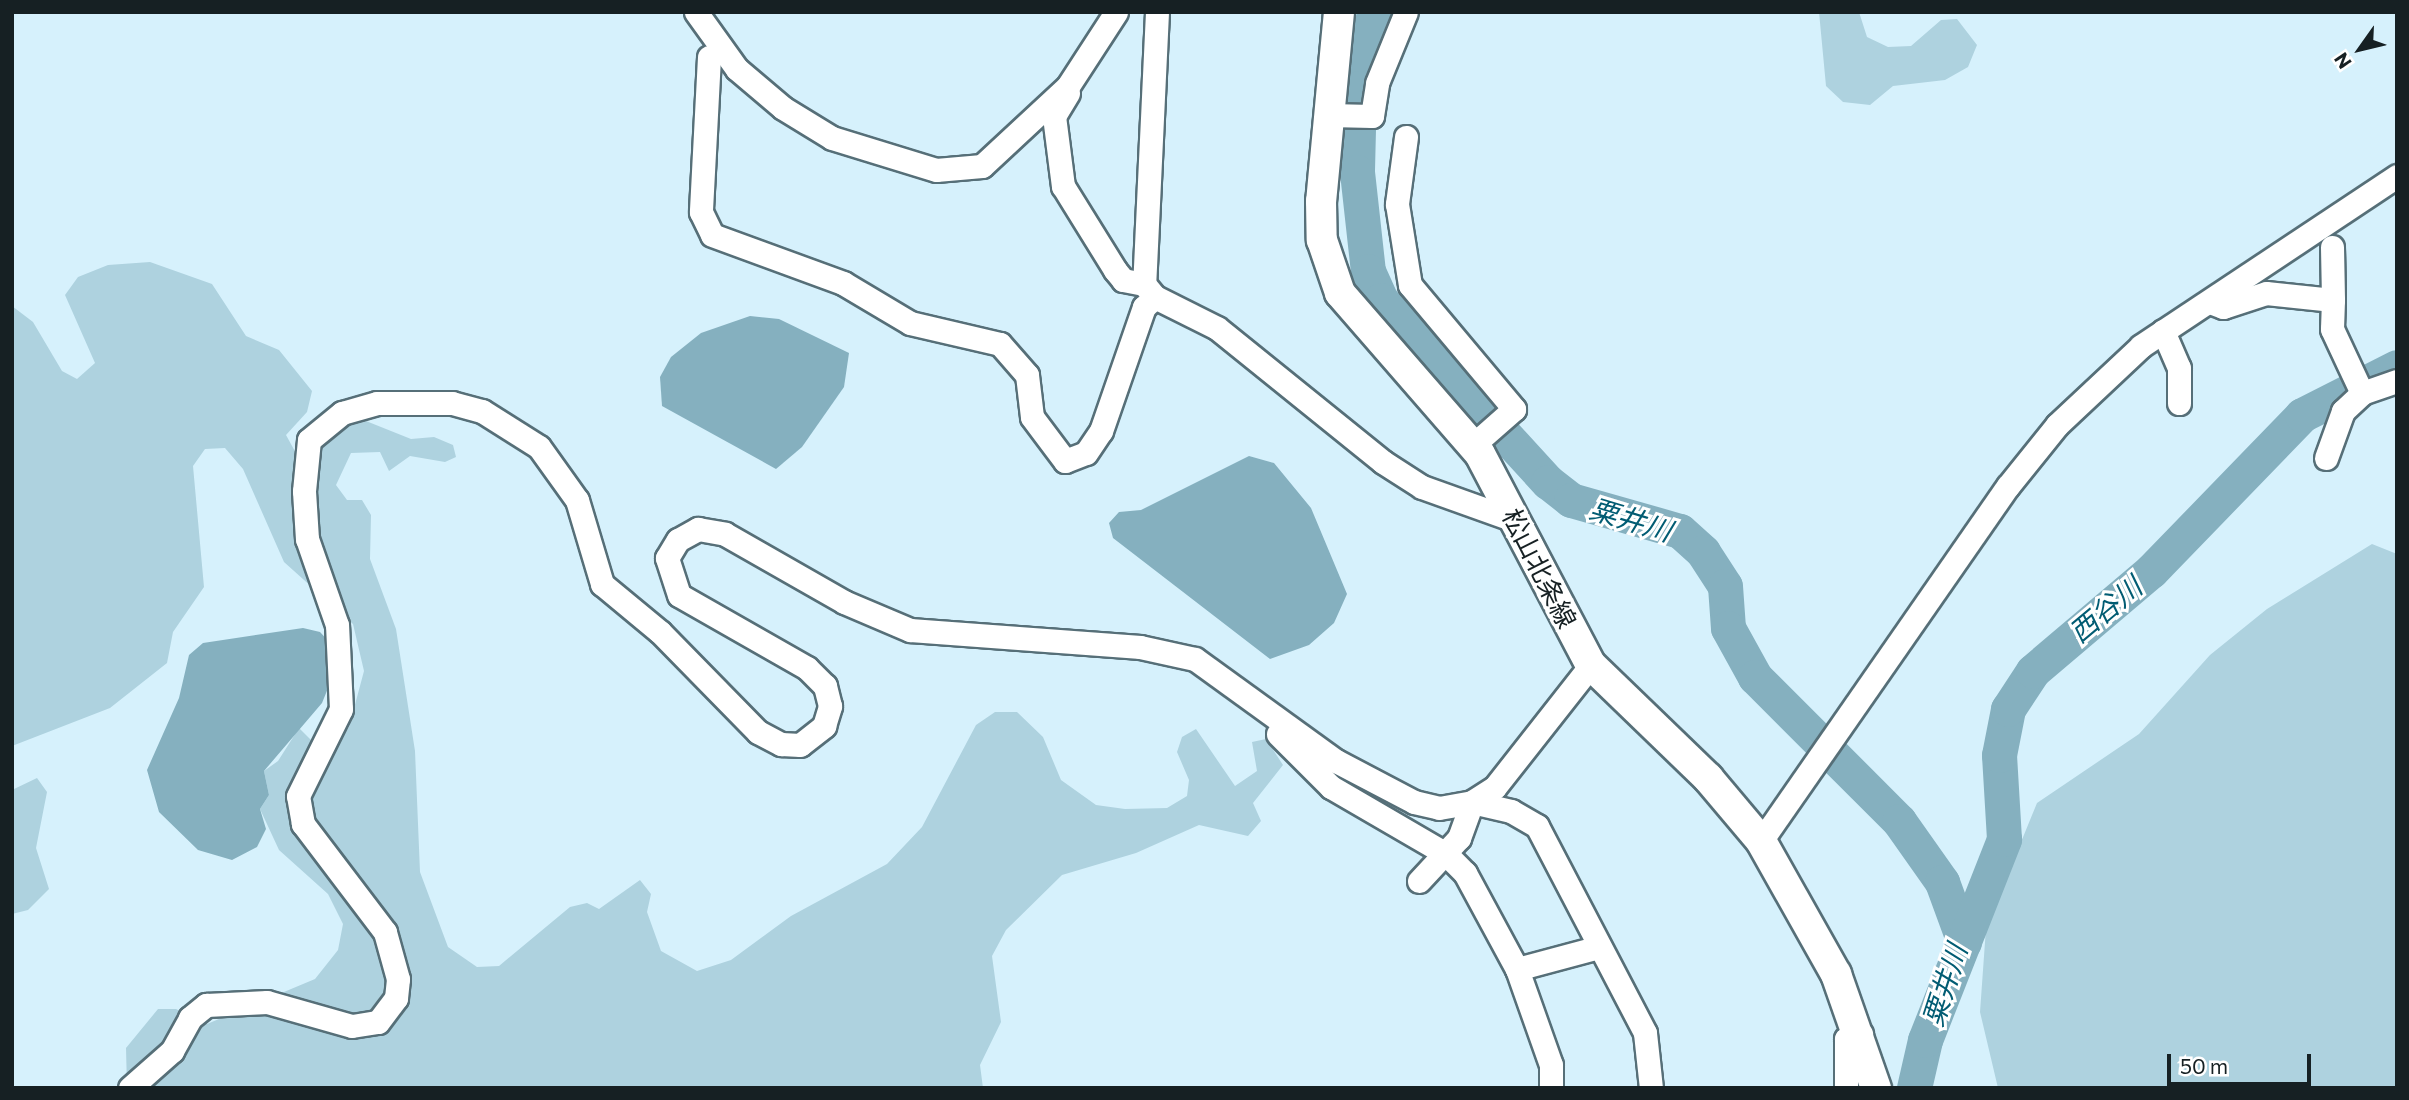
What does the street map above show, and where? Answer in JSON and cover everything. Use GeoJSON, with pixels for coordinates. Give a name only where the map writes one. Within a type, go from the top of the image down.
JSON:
{"type":"FeatureCollection","features":[{"type":"Feature","properties":{"kind":"main road","name":"松山北条線"},"geometry":{"type":"LineString","coordinates":[[1339,12],[1348,116],[1322,240],[1340,293],[1481,438],[1517,521],[1591,665],[1708,778],[1761,841],[1836,974],[1861,1034],[1876,1088]]}},
{"type":"Feature","properties":{"kind":"street"},"geometry":{"type":"LineString","coordinates":[[686,12],[709,57],[738,82],[758,89]]}},
{"type":"Feature","properties":{"kind":"street"},"geometry":{"type":"LineString","coordinates":[[696,12],[717,47],[758,89],[832,138],[936,170],[982,166],[1068,86]]}},
{"type":"Feature","properties":{"kind":"street"},"geometry":{"type":"LineString","coordinates":[[1116,12],[1068,86],[1054,116],[1063,186],[1123,280],[1217,328],[1320,415],[1422,487],[1517,521]]}},
{"type":"Feature","properties":{"kind":"street"},"geometry":{"type":"LineString","coordinates":[[709,57],[701,212],[712,235],[842,283],[910,323],[1000,344],[1027,375],[1032,416],[1065,461],[1086,453],[1101,431],[1149,291],[1157,12]]}},
{"type":"Feature","properties":{"kind":"street"},"geometry":{"type":"LineString","coordinates":[[1348,116],[1406,12]]}},
{"type":"Feature","properties":{"kind":"street"},"geometry":{"type":"LineString","coordinates":[[1406,137],[1396,204],[1410,285],[1514,409],[1510,416],[1481,438]]}},
{"type":"Feature","properties":{"kind":"street"},"geometry":{"type":"LineString","coordinates":[[1761,841],[1811,765],[2057,425],[2163,331],[2397,176]]}},
{"type":"Feature","properties":{"kind":"street"},"geometry":{"type":"LineString","coordinates":[[2332,247],[2332,330],[2358,386]]}},
{"type":"Feature","properties":{"kind":"street"},"geometry":{"type":"LineString","coordinates":[[2207,300],[2223,307],[2266,293],[2333,300]]}},
{"type":"Feature","properties":{"kind":"street"},"geometry":{"type":"LineString","coordinates":[[2163,331],[2179,368],[2179,404]]}},
{"type":"Feature","properties":{"kind":"street"},"geometry":{"type":"LineString","coordinates":[[2358,386],[2397,381]]}},
{"type":"Feature","properties":{"kind":"street"},"geometry":{"type":"LineString","coordinates":[[2326,458],[2343,411],[2358,386]]}},
{"type":"Feature","properties":{"kind":"street"},"geometry":{"type":"LineString","coordinates":[[130,1088],[172,1051],[190,1018],[206,1006],[267,1002],[352,1026],[379,1022],[396,998],[398,978],[385,932],[309,833],[298,796],[341,709],[337,625],[307,539],[304,480],[309,440],[342,413],[377,403],[452,402],[482,411],[539,447],[577,500],[602,584],[660,632],[758,732],[781,744],[800,745],[824,726],[830,706],[825,686],[807,668],[679,595],[667,558],[678,540],[698,529],[725,534],[844,602],[910,630],[1140,647],[1195,659],[1266,714],[1344,765],[1414,802],[1439,808],[1472,802],[1495,787],[1591,665]]}},
{"type":"Feature","properties":{"kind":"street"},"geometry":{"type":"LineString","coordinates":[[1266,714],[1283,741],[1331,787],[1446,854],[1465,873],[1517,970],[1551,1065],[1551,1088]]}},
{"type":"Feature","properties":{"kind":"street"},"geometry":{"type":"LineString","coordinates":[[1331,787],[1344,765]]}},
{"type":"Feature","properties":{"kind":"street"},"geometry":{"type":"LineString","coordinates":[[1419,881],[1446,854],[1472,802]]}},
{"type":"Feature","properties":{"kind":"street"},"geometry":{"type":"LineString","coordinates":[[1472,802],[1511,811],[1536,826],[1645,1033],[1651,1088]]}},
{"type":"Feature","properties":{"kind":"street"},"geometry":{"type":"LineString","coordinates":[[1517,970],[1599,947]]}},
{"type":"Feature","properties":{"kind":"street"},"geometry":{"type":"LineString","coordinates":[[1846,1088],[1846,1038],[1861,1034]]}},
{"type":"Feature","properties":{"kind":"shaded area"},"geometry":{"type":"Polygon","coordinates":[[[1819,12],[1859,12],[1867,37],[1888,47],[1911,46],[1941,20],[1957,19],[1977,45],[1968,67],[1945,80],[1893,86],[1870,105],[1843,102],[1826,86],[1819,12]]]}},
{"type":"Feature","properties":{"kind":"shaded area"},"geometry":{"type":"Polygon","coordinates":[[[150,262],[212,284],[246,336],[279,350],[312,391],[307,412],[286,435],[297,455],[361,419],[411,439],[434,437],[453,445],[456,457],[445,462],[410,456],[389,471],[380,452],[351,453],[336,485],[347,500],[362,500],[371,515],[370,559],[396,629],[415,751],[420,872],[448,947],[477,967],[499,966],[570,907],[587,903],[599,909],[640,880],[651,894],[647,912],[661,951],[697,971],[731,960],[791,916],[887,864],[922,827],[976,725],[995,712],[1017,712],[1043,737],[1061,780],[1096,805],[1125,809],[1167,808],[1187,796],[1189,780],[1177,752],[1182,737],[1196,729],[1235,786],[1257,771],[1252,742],[1266,739],[1283,765],[1253,803],[1261,821],[1248,836],[1199,825],[1136,853],[1062,875],[1006,930],[992,956],[1001,1022],[980,1065],[983,1088],[127,1088],[126,1048],[158,1009],[176,1009],[207,1024],[315,979],[338,950],[343,924],[328,894],[279,850],[260,809],[269,795],[264,771],[278,761],[299,728],[316,745],[337,745],[349,727],[364,671],[353,624],[284,562],[243,469],[225,448],[205,449],[193,466],[204,587],[173,632],[167,663],[110,708],[12,746],[12,306],[33,322],[62,371],[77,379],[95,363],[65,295],[78,277],[108,265],[150,262]]]}},
{"type":"Feature","properties":{"kind":"shaded area"},"geometry":{"type":"Polygon","coordinates":[[[750,316],[779,319],[849,353],[844,387],[802,447],[776,469],[662,406],[660,377],[671,357],[701,333],[750,316]]]}},
{"type":"Feature","properties":{"kind":"shaded area"},"geometry":{"type":"Polygon","coordinates":[[[1249,456],[1274,463],[1311,508],[1347,594],[1334,623],[1309,645],[1270,659],[1113,538],[1109,523],[1119,512],[1141,510],[1249,456]]]}},
{"type":"Feature","properties":{"kind":"shaded area"},"geometry":{"type":"Polygon","coordinates":[[[2372,544],[2397,554],[2397,1088],[1998,1088],[1980,1012],[1986,928],[2037,803],[2139,734],[2210,655],[2267,609],[2372,544]]]}},
{"type":"Feature","properties":{"kind":"shaded area"},"geometry":{"type":"Polygon","coordinates":[[[303,628],[320,632],[333,646],[335,671],[322,703],[264,771],[269,795],[260,809],[266,829],[257,847],[232,860],[198,850],[159,812],[147,770],[179,698],[189,655],[203,643],[303,628]]]}},
{"type":"Feature","properties":{"kind":"shaded area"},"geometry":{"type":"Polygon","coordinates":[[[37,778],[47,792],[36,848],[49,889],[28,910],[12,914],[12,790],[37,778]]]}},
{"type":"Feature","properties":{"kind":"waterway","name":"粟井川"},"geometry":{"type":"LineString","coordinates":[[1374,12],[1359,88],[1357,172],[1368,271],[1381,300],[1548,482],[1571,500],[1680,531],[1703,552],[1725,586],[1728,628],[1755,677],[1899,821],[1942,882],[1964,942]]}},
{"type":"Feature","properties":{"kind":"waterway","name":"西谷川"},"geometry":{"type":"LineString","coordinates":[[1914,1088],[1925,1040],[2004,839],[1999,755],[2008,709],[2033,671],[2151,571],[2302,415],[2397,367]]}}]}
